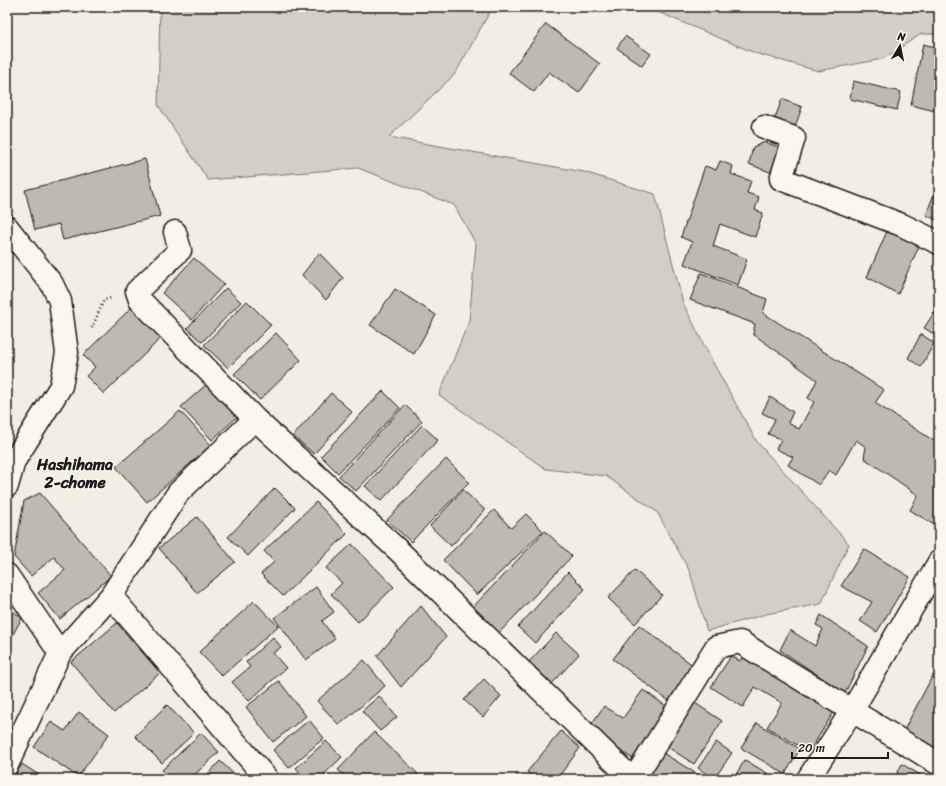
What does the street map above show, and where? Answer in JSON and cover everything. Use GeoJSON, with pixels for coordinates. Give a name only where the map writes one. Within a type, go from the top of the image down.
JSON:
{"type":"FeatureCollection","features":[{"type":"Feature","properties":{"kind":"main road"},"geometry":{"type":"LineString","coordinates":[[764,127],[794,138],[781,179],[902,225],[939,243]]}},
{"type":"Feature","properties":{"kind":"main road"},"geometry":{"type":"LineString","coordinates":[[7,227],[52,284],[60,301],[67,353],[61,386],[14,461],[7,486]]}},
{"type":"Feature","properties":{"kind":"main road"},"geometry":{"type":"LineString","coordinates":[[175,232],[180,250],[137,291],[140,300],[255,419],[399,551],[633,779],[716,647],[740,642],[851,712],[939,764]]}},
{"type":"Feature","properties":{"kind":"main road"},"geometry":{"type":"LineString","coordinates":[[7,765],[60,653],[111,596],[178,493],[255,419]]}},
{"type":"Feature","properties":{"kind":"main road"},"geometry":{"type":"LineString","coordinates":[[808,779],[851,712],[939,562]]}},
{"type":"Feature","properties":{"kind":"main road"},"geometry":{"type":"LineString","coordinates":[[7,575],[60,653]]}},
{"type":"Feature","properties":{"kind":"main road"},"geometry":{"type":"LineString","coordinates":[[111,596],[267,779]]}},
{"type":"Feature","properties":{"kind":"path"},"geometry":{"type":"LineString","coordinates":[[67,353],[84,341],[96,321],[104,300],[137,291]]}},
{"type":"Feature","properties":{"kind":"shaded area"},"geometry":{"type":"Polygon","coordinates":[[[160,7],[496,7],[492,8],[455,74],[389,137],[584,172],[655,194],[683,303],[712,361],[757,442],[849,544],[821,604],[766,614],[707,631],[690,572],[657,512],[606,476],[546,469],[439,395],[469,321],[476,244],[454,205],[358,168],[208,180],[158,105],[160,7]]]}},
{"type":"Feature","properties":{"kind":"shaded area"},"geometry":{"type":"Polygon","coordinates":[[[646,7],[939,7],[939,34],[921,34],[883,59],[818,71],[755,53],[646,7]]]}},
{"type":"Feature","properties":{"kind":"building"},"geometry":{"type":"Polygon","coordinates":[[[546,24],[600,64],[579,93],[549,72],[534,92],[509,73],[546,24]]]}},
{"type":"Feature","properties":{"kind":"building"},"geometry":{"type":"Polygon","coordinates":[[[625,36],[651,54],[642,66],[617,48],[625,36]]]}},
{"type":"Feature","properties":{"kind":"building"},"geometry":{"type":"Polygon","coordinates":[[[923,44],[939,48],[939,112],[911,105],[923,44]]]}},
{"type":"Feature","properties":{"kind":"building"},"geometry":{"type":"Polygon","coordinates":[[[853,81],[901,92],[897,110],[850,99],[853,81]]]}},
{"type":"Feature","properties":{"kind":"building"},"geometry":{"type":"Polygon","coordinates":[[[782,99],[802,107],[794,130],[774,121],[782,99]]]}},
{"type":"Feature","properties":{"kind":"building"},"geometry":{"type":"Polygon","coordinates":[[[765,142],[783,149],[775,174],[749,164],[753,147],[765,142]]]}},
{"type":"Feature","properties":{"kind":"building"},"geometry":{"type":"Polygon","coordinates":[[[145,159],[160,216],[63,240],[59,224],[35,230],[25,190],[145,159]]]}},
{"type":"Feature","properties":{"kind":"building"},"geometry":{"type":"Polygon","coordinates":[[[720,161],[733,166],[731,174],[751,181],[747,193],[759,197],[755,210],[763,213],[755,237],[720,224],[713,246],[747,259],[738,285],[684,264],[692,242],[681,237],[705,166],[716,170],[720,161]]]}},
{"type":"Feature","properties":{"kind":"building"},"geometry":{"type":"Polygon","coordinates":[[[939,181],[939,221],[926,215],[939,181]]]}},
{"type":"Feature","properties":{"kind":"building"},"geometry":{"type":"Polygon","coordinates":[[[888,229],[919,246],[898,294],[867,277],[888,229]]]}},
{"type":"Feature","properties":{"kind":"building"},"geometry":{"type":"Polygon","coordinates":[[[319,253],[343,278],[326,300],[302,275],[319,253]]]}},
{"type":"Feature","properties":{"kind":"building"},"geometry":{"type":"Polygon","coordinates":[[[194,258],[224,284],[192,320],[162,293],[194,258]]]}},
{"type":"Feature","properties":{"kind":"building"},"geometry":{"type":"Polygon","coordinates":[[[701,273],[767,299],[763,313],[884,390],[875,403],[939,444],[939,528],[910,510],[918,495],[864,458],[866,447],[856,440],[836,475],[829,470],[819,485],[788,465],[793,457],[776,449],[781,439],[768,434],[775,419],[762,413],[770,397],[793,412],[788,423],[799,429],[814,402],[808,398],[817,380],[753,334],[755,324],[690,300],[701,273]]]}},
{"type":"Feature","properties":{"kind":"building"},"geometry":{"type":"Polygon","coordinates":[[[226,288],[241,302],[202,342],[187,328],[226,288]]]}},
{"type":"Feature","properties":{"kind":"building"},"geometry":{"type":"Polygon","coordinates":[[[395,289],[436,315],[414,354],[370,325],[395,289]]]}},
{"type":"Feature","properties":{"kind":"building"},"geometry":{"type":"Polygon","coordinates":[[[247,301],[271,325],[228,368],[204,345],[247,301]]]}},
{"type":"Feature","properties":{"kind":"building"},"geometry":{"type":"Polygon","coordinates":[[[939,305],[939,337],[924,328],[939,305]]]}},
{"type":"Feature","properties":{"kind":"building"},"geometry":{"type":"Polygon","coordinates":[[[132,307],[162,337],[104,394],[86,376],[95,367],[83,355],[132,307]]]}},
{"type":"Feature","properties":{"kind":"building"},"geometry":{"type":"Polygon","coordinates":[[[276,333],[301,360],[260,400],[234,374],[276,333]]]}},
{"type":"Feature","properties":{"kind":"building"},"geometry":{"type":"Polygon","coordinates":[[[921,334],[934,343],[921,367],[908,358],[921,334]]]}},
{"type":"Feature","properties":{"kind":"building"},"geometry":{"type":"Polygon","coordinates":[[[208,383],[238,416],[212,440],[181,407],[208,383]]]}},
{"type":"Feature","properties":{"kind":"building"},"geometry":{"type":"Polygon","coordinates":[[[383,391],[400,408],[338,473],[321,456],[383,391]]]}},
{"type":"Feature","properties":{"kind":"building"},"geometry":{"type":"Polygon","coordinates":[[[331,393],[352,412],[314,454],[293,436],[331,393]]]}},
{"type":"Feature","properties":{"kind":"building"},"geometry":{"type":"Polygon","coordinates":[[[405,405],[422,421],[356,491],[339,476],[405,405]]]}},
{"type":"Feature","properties":{"kind":"building"},"geometry":{"type":"Polygon","coordinates":[[[180,411],[211,445],[147,502],[116,467],[180,411]]]}},
{"type":"Feature","properties":{"kind":"building"},"geometry":{"type":"Polygon","coordinates":[[[422,425],[438,440],[381,501],[365,486],[422,425]]]}},
{"type":"Feature","properties":{"kind":"building"},"geometry":{"type":"Polygon","coordinates":[[[446,459],[469,482],[411,542],[387,520],[446,459]]]}},
{"type":"Feature","properties":{"kind":"building"},"geometry":{"type":"Polygon","coordinates":[[[275,488],[295,508],[248,556],[228,537],[275,488]]]}},
{"type":"Feature","properties":{"kind":"building"},"geometry":{"type":"Polygon","coordinates":[[[463,490],[485,510],[451,546],[430,526],[463,490]]]}},
{"type":"Feature","properties":{"kind":"building"},"geometry":{"type":"Polygon","coordinates":[[[40,493],[111,576],[60,619],[38,593],[65,570],[54,557],[31,576],[14,557],[24,501],[40,493]]]}},
{"type":"Feature","properties":{"kind":"building"},"geometry":{"type":"Polygon","coordinates":[[[316,502],[347,534],[283,596],[261,574],[274,562],[264,551],[316,502]]]}},
{"type":"Feature","properties":{"kind":"building"},"geometry":{"type":"Polygon","coordinates":[[[494,510],[511,528],[526,514],[543,531],[477,595],[443,560],[494,510]]]}},
{"type":"Feature","properties":{"kind":"building"},"geometry":{"type":"Polygon","coordinates":[[[197,517],[235,562],[197,593],[159,548],[197,517]]]}},
{"type":"Feature","properties":{"kind":"building"},"geometry":{"type":"Polygon","coordinates":[[[545,531],[572,556],[499,633],[472,608],[545,531]]]}},
{"type":"Feature","properties":{"kind":"building"},"geometry":{"type":"Polygon","coordinates":[[[352,544],[394,587],[358,622],[331,594],[342,583],[326,568],[352,544]]]}},
{"type":"Feature","properties":{"kind":"building"},"geometry":{"type":"Polygon","coordinates":[[[864,549],[910,577],[877,632],[860,621],[872,602],[841,586],[864,549]]]}},
{"type":"Feature","properties":{"kind":"building"},"geometry":{"type":"Polygon","coordinates":[[[635,570],[662,595],[635,624],[608,598],[635,570]]]}},
{"type":"Feature","properties":{"kind":"building"},"geometry":{"type":"Polygon","coordinates":[[[568,572],[585,589],[535,643],[518,627],[568,572]]]}},
{"type":"Feature","properties":{"kind":"building"},"geometry":{"type":"Polygon","coordinates":[[[316,587],[334,612],[322,621],[335,639],[306,660],[274,618],[316,587]]]}},
{"type":"Feature","properties":{"kind":"building"},"geometry":{"type":"Polygon","coordinates":[[[254,601],[278,626],[222,676],[199,652],[254,601]]]}},
{"type":"Feature","properties":{"kind":"building"},"geometry":{"type":"Polygon","coordinates":[[[421,606],[446,637],[401,687],[377,656],[421,606]]]}},
{"type":"Feature","properties":{"kind":"building"},"geometry":{"type":"Polygon","coordinates":[[[7,607],[22,618],[7,645],[7,607]]]}},
{"type":"Feature","properties":{"kind":"building"},"geometry":{"type":"Polygon","coordinates":[[[821,615],[868,646],[845,693],[780,650],[790,630],[815,646],[823,629],[816,625],[821,615]]]}},
{"type":"Feature","properties":{"kind":"building"},"geometry":{"type":"Polygon","coordinates":[[[117,623],[160,673],[114,713],[71,662],[117,623]]]}},
{"type":"Feature","properties":{"kind":"building"},"geometry":{"type":"Polygon","coordinates":[[[639,625],[694,666],[669,701],[613,659],[639,625]]]}},
{"type":"Feature","properties":{"kind":"building"},"geometry":{"type":"Polygon","coordinates":[[[556,633],[579,654],[550,686],[526,665],[556,633]]]}},
{"type":"Feature","properties":{"kind":"building"},"geometry":{"type":"Polygon","coordinates":[[[273,637],[281,647],[273,653],[286,668],[249,701],[232,682],[250,667],[246,662],[273,637]]]}},
{"type":"Feature","properties":{"kind":"building"},"geometry":{"type":"Polygon","coordinates":[[[744,654],[835,710],[809,752],[767,727],[782,703],[755,687],[743,707],[711,687],[731,656],[740,661],[744,654]]]}},
{"type":"Feature","properties":{"kind":"building"},"geometry":{"type":"Polygon","coordinates":[[[364,660],[385,686],[339,725],[317,701],[364,660]]]}},
{"type":"Feature","properties":{"kind":"building"},"geometry":{"type":"Polygon","coordinates":[[[933,675],[939,679],[939,754],[904,730],[933,675]]]}},
{"type":"Feature","properties":{"kind":"building"},"geometry":{"type":"Polygon","coordinates":[[[484,679],[501,696],[483,717],[464,700],[484,679]]]}},
{"type":"Feature","properties":{"kind":"building"},"geometry":{"type":"Polygon","coordinates":[[[279,681],[306,716],[273,742],[246,707],[279,681]]]}},
{"type":"Feature","properties":{"kind":"building"},"geometry":{"type":"Polygon","coordinates":[[[643,690],[672,710],[636,761],[588,729],[604,706],[623,718],[643,690]]]}},
{"type":"Feature","properties":{"kind":"building"},"geometry":{"type":"Polygon","coordinates":[[[379,696],[397,717],[380,731],[362,711],[379,696]]]}},
{"type":"Feature","properties":{"kind":"building"},"geometry":{"type":"Polygon","coordinates":[[[695,703],[722,721],[694,764],[666,746],[695,703]]]}},
{"type":"Feature","properties":{"kind":"building"},"geometry":{"type":"Polygon","coordinates":[[[167,705],[194,733],[162,763],[135,736],[167,705]]]}},
{"type":"Feature","properties":{"kind":"building"},"geometry":{"type":"Polygon","coordinates":[[[79,712],[109,734],[78,777],[34,747],[51,722],[65,731],[79,712]]]}},
{"type":"Feature","properties":{"kind":"building"},"geometry":{"type":"Polygon","coordinates":[[[309,720],[324,738],[289,768],[273,750],[309,720]]]}},
{"type":"Feature","properties":{"kind":"building"},"geometry":{"type":"Polygon","coordinates":[[[757,723],[800,749],[785,774],[741,748],[757,723]]]}},
{"type":"Feature","properties":{"kind":"building"},"geometry":{"type":"Polygon","coordinates":[[[561,731],[580,748],[557,779],[534,779],[527,772],[561,731]]]}},
{"type":"Feature","properties":{"kind":"building"},"geometry":{"type":"Polygon","coordinates":[[[374,732],[418,774],[413,779],[348,779],[338,770],[374,732]]]}},
{"type":"Feature","properties":{"kind":"building"},"geometry":{"type":"Polygon","coordinates":[[[201,733],[219,752],[190,779],[171,779],[162,770],[201,733]]]}},
{"type":"Feature","properties":{"kind":"building"},"geometry":{"type":"Polygon","coordinates":[[[326,741],[342,757],[319,779],[306,779],[296,768],[326,741]]]}},
{"type":"Feature","properties":{"kind":"building"},"geometry":{"type":"Polygon","coordinates":[[[716,742],[732,753],[714,779],[698,768],[716,742]]]}},
{"type":"Feature","properties":{"kind":"building"},"geometry":{"type":"Polygon","coordinates":[[[663,753],[705,779],[648,779],[663,753]]]}},
{"type":"Feature","properties":{"kind":"building"},"geometry":{"type":"Polygon","coordinates":[[[745,760],[777,779],[733,779],[745,760]]]}},
{"type":"Feature","properties":{"kind":"building"},"geometry":{"type":"Polygon","coordinates":[[[220,761],[239,779],[203,779],[220,761]]]}},
{"type":"Feature","properties":{"kind":"building"},"geometry":{"type":"Polygon","coordinates":[[[22,764],[45,779],[13,779],[22,764]]]}},
{"type":"Feature","properties":{"kind":"building"},"geometry":{"type":"Polygon","coordinates":[[[902,764],[927,779],[894,779],[902,764]]]}},
{"type":"Feature","properties":{"kind":"building"},"geometry":{"type":"Polygon","coordinates":[[[518,773],[527,779],[514,779],[518,773]]]}},
{"type":"Feature","properties":{"kind":"district","name":"Hashihama 2-chome"},"geometry":{"type":"Point","coordinates":[75,473]}}]}
